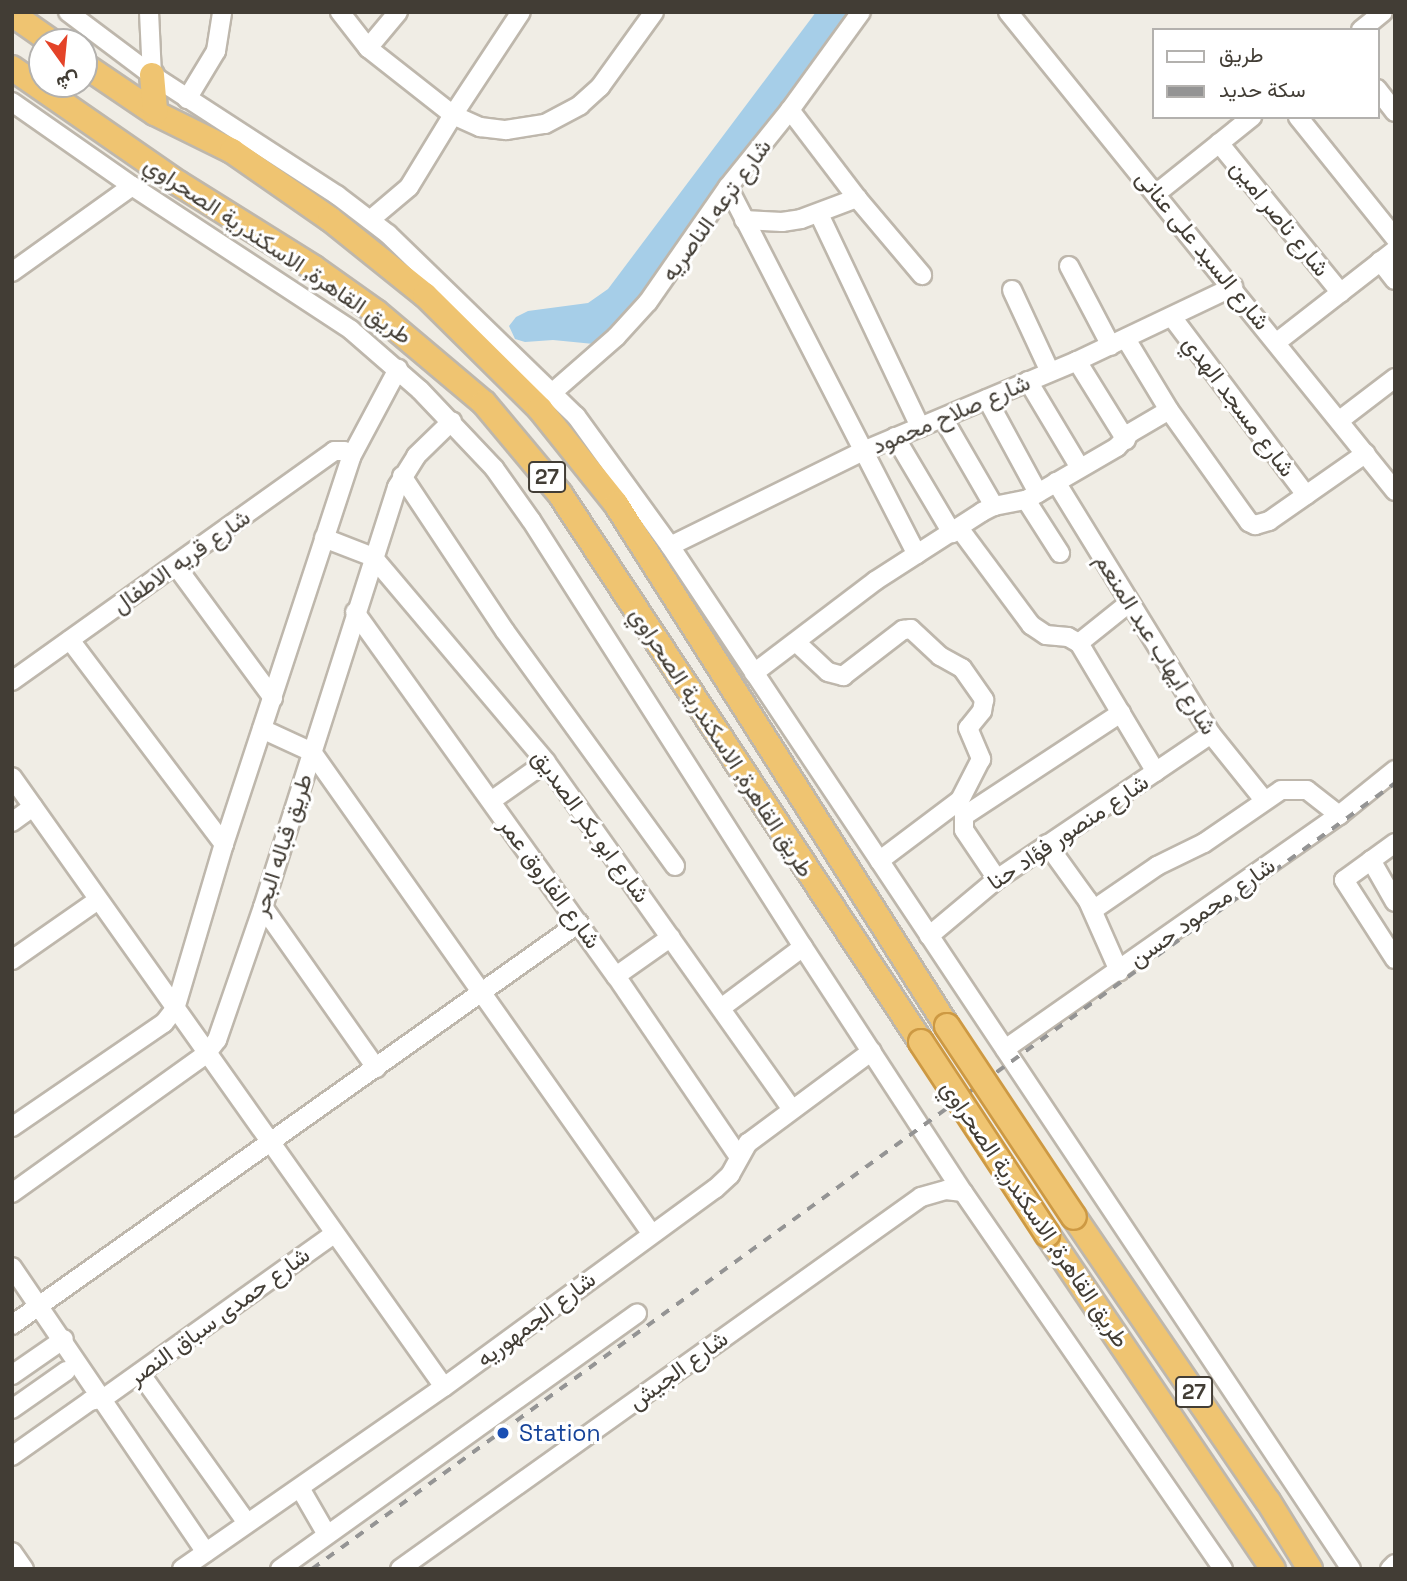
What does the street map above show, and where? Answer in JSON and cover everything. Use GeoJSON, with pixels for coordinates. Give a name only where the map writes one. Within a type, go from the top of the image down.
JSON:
{"type":"FeatureCollection","features":[{"type":"Feature","properties":{"kind":"highway"},"geometry":{"type":"LineString","coordinates":[[12,14],[32,28]]}},
{"type":"Feature","properties":{"kind":"highway","name":"طريق القاهرة, الاسكندرية الصحراوي"},"geometry":{"type":"LineString","coordinates":[[12,68],[178,183],[314,268],[376,312],[484,403],[560,494],[1047,1234],[1273,1569]]}},
{"type":"Feature","properties":{"kind":"highway","name":"طريق القاهرة, الاسكندرية الصحراوي"},"geometry":{"type":"LineString","coordinates":[[98,74],[155,113],[232,151],[362,243],[464,332],[548,420],[616,504],[947,1026],[1261,1490],[1310,1569]]}},
{"type":"Feature","properties":{"kind":"highway"},"geometry":{"type":"LineString","coordinates":[[152,75],[155,113]]}},
{"type":"Feature","properties":{"kind":"street"},"geometry":{"type":"LineString","coordinates":[[68,12],[152,75],[370,220],[554,392],[587,429],[670,546],[1351,1569]]}},
{"type":"Feature","properties":{"kind":"street"},"geometry":{"type":"LineString","coordinates":[[149,12],[152,75]]}},
{"type":"Feature","properties":{"kind":"street"},"geometry":{"type":"LineString","coordinates":[[187,99],[216,51],[222,12]]}},
{"type":"Feature","properties":{"kind":"street"},"geometry":{"type":"LineString","coordinates":[[340,12],[368,48],[453,115],[480,127],[506,130],[533,127],[558,119],[580,105],[600,87],[654,12]]}},
{"type":"Feature","properties":{"kind":"street"},"geometry":{"type":"LineString","coordinates":[[368,48],[398,12]]}},
{"type":"Feature","properties":{"kind":"street"},"geometry":{"type":"LineString","coordinates":[[370,220],[382,207],[409,187],[522,12]]}},
{"type":"Feature","properties":{"kind":"street","name":"شارع ترعه الناصريه"},"geometry":{"type":"LineString","coordinates":[[554,392],[616,337],[648,302],[728,187],[790,110],[861,12]]}},
{"type":"Feature","properties":{"kind":"street","name":"شارع السيد على عنانى"},"geometry":{"type":"LineString","coordinates":[[1008,12],[1278,342],[1395,491]]}},
{"type":"Feature","properties":{"kind":"street"},"geometry":{"type":"LineString","coordinates":[[1363,28],[1383,12]]}},
{"type":"Feature","properties":{"kind":"street"},"geometry":{"type":"LineString","coordinates":[[1379,91],[1395,111]]}},
{"type":"Feature","properties":{"kind":"street"},"geometry":{"type":"LineString","coordinates":[[12,102],[132,186],[351,330],[398,369],[452,421],[494,468],[531,520],[803,947],[963,1192],[1223,1569]]}},
{"type":"Feature","properties":{"kind":"street"},"geometry":{"type":"LineString","coordinates":[[790,110],[857,198],[922,275]]}},
{"type":"Feature","properties":{"kind":"street","name":"شارع ناصر امين"},"geometry":{"type":"LineString","coordinates":[[1157,193],[1249,119]]}},
{"type":"Feature","properties":{"kind":"street"},"geometry":{"type":"LineString","coordinates":[[1300,119],[1395,238]]}},
{"type":"Feature","properties":{"kind":"street","name":"شارع ناصر امين"},"geometry":{"type":"LineString","coordinates":[[1219,143],[1341,293]]}},
{"type":"Feature","properties":{"kind":"street"},"geometry":{"type":"LineString","coordinates":[[12,272],[132,186]]}},
{"type":"Feature","properties":{"kind":"street"},"geometry":{"type":"LineString","coordinates":[[728,187],[917,554]]}},
{"type":"Feature","properties":{"kind":"street"},"geometry":{"type":"LineString","coordinates":[[744,220],[782,222],[820,214],[857,198]]}},
{"type":"Feature","properties":{"kind":"street"},"geometry":{"type":"LineString","coordinates":[[820,214],[920,427]]}},
{"type":"Feature","properties":{"kind":"street"},"geometry":{"type":"LineString","coordinates":[[1278,342],[1388,256],[1395,279]]}},
{"type":"Feature","properties":{"kind":"street"},"geometry":{"type":"LineString","coordinates":[[1069,266],[1119,343],[1250,522],[1262,524],[1366,453]]}},
{"type":"Feature","properties":{"kind":"street","name":"شارع صلاح محمود"},"geometry":{"type":"LineString","coordinates":[[670,546],[863,451],[1119,343],[1233,287]]}},
{"type":"Feature","properties":{"kind":"street"},"geometry":{"type":"LineString","coordinates":[[1012,289],[1050,372]]}},
{"type":"Feature","properties":{"kind":"street","name":"شارع مسجد الهدي"},"geometry":{"type":"LineString","coordinates":[[1172,317],[1306,495]]}},
{"type":"Feature","properties":{"kind":"street"},"geometry":{"type":"LineString","coordinates":[[1077,361],[1126,440]]}},
{"type":"Feature","properties":{"kind":"street"},"geometry":{"type":"LineString","coordinates":[[12,1127],[164,1023],[175,1009],[224,844],[351,457],[398,369]]}},
{"type":"Feature","properties":{"kind":"street"},"geometry":{"type":"LineString","coordinates":[[1340,420],[1395,378]]}},
{"type":"Feature","properties":{"kind":"street"},"geometry":{"type":"LineString","coordinates":[[1028,382],[1080,467]]}},
{"type":"Feature","properties":{"kind":"street"},"geometry":{"type":"LineString","coordinates":[[987,399],[1060,553]]}},
{"type":"Feature","properties":{"kind":"street"},"geometry":{"type":"LineString","coordinates":[[754,673],[797,643],[875,581],[917,554],[994,506],[1032,497],[1170,410]]}},
{"type":"Feature","properties":{"kind":"street"},"geometry":{"type":"LineString","coordinates":[[943,418],[994,506]]}},
{"type":"Feature","properties":{"kind":"street","name":"طريق قباله البحر"},"geometry":{"type":"LineString","coordinates":[[12,1193],[206,1054],[220,1032],[263,907],[373,557],[402,476],[416,456],[452,421]]}},
{"type":"Feature","properties":{"kind":"street"},"geometry":{"type":"LineString","coordinates":[[895,438],[955,531],[1031,625],[1046,635],[1068,637],[1079,643],[1156,772]]}},
{"type":"Feature","properties":{"kind":"street","name":"شارع قريه الاطفال"},"geometry":{"type":"LineString","coordinates":[[12,681],[334,451],[344,452],[351,457]]}},
{"type":"Feature","properties":{"kind":"street"},"geometry":{"type":"LineString","coordinates":[[402,476],[505,631],[675,866]]}},
{"type":"Feature","properties":{"kind":"street","name":"شارع ايهاب عبد المنعم"},"geometry":{"type":"LineString","coordinates":[[1056,482],[1211,734],[1264,800]]}},
{"type":"Feature","properties":{"kind":"street"},"geometry":{"type":"LineString","coordinates":[[324,538],[373,557]]}},
{"type":"Feature","properties":{"kind":"street","name":"شارع ابو بكر الصديق"},"geometry":{"type":"LineString","coordinates":[[373,557],[546,762],[792,1109]]}},
{"type":"Feature","properties":{"kind":"street"},"geometry":{"type":"LineString","coordinates":[[176,565],[273,698]]}},
{"type":"Feature","properties":{"kind":"street"},"geometry":{"type":"LineString","coordinates":[[1079,643],[1129,603]]}},
{"type":"Feature","properties":{"kind":"street","name":"شارع الفاروق عمر"},"geometry":{"type":"LineString","coordinates":[[355,612],[579,923],[739,1157]]}},
{"type":"Feature","properties":{"kind":"street"},"geometry":{"type":"LineString","coordinates":[[797,643],[828,673],[842,676],[903,630],[915,630],[936,653],[962,668],[984,700],[982,711],[968,728],[981,759],[960,800],[879,861]]}},
{"type":"Feature","properties":{"kind":"street"},"geometry":{"type":"LineString","coordinates":[[69,640],[224,844]]}},
{"type":"Feature","properties":{"kind":"street"},"geometry":{"type":"LineString","coordinates":[[997,879],[964,830],[964,816],[1121,713]]}},
{"type":"Feature","properties":{"kind":"street"},"geometry":{"type":"LineString","coordinates":[[262,729],[312,752],[484,991],[651,1233]]}},
{"type":"Feature","properties":{"kind":"street","name":"شارع منصور فؤاد حنا"},"geometry":{"type":"LineString","coordinates":[[929,936],[997,879],[1211,734]]}},
{"type":"Feature","properties":{"kind":"street"},"geometry":{"type":"LineString","coordinates":[[491,801],[546,762]]}},
{"type":"Feature","properties":{"kind":"street","name":"شارع محمود حسن"},"geometry":{"type":"LineString","coordinates":[[1005,1049],[1339,815],[1395,770]]}},
{"type":"Feature","properties":{"kind":"street"},"geometry":{"type":"LineString","coordinates":[[12,777],[444,1387]]}},
{"type":"Feature","properties":{"kind":"street"},"geometry":{"type":"LineString","coordinates":[[1093,910],[1157,866],[1204,843],[1281,790],[1307,790],[1339,815]]}},
{"type":"Feature","properties":{"kind":"street"},"geometry":{"type":"LineString","coordinates":[[12,822],[33,807]]}},
{"type":"Feature","properties":{"kind":"street"},"geometry":{"type":"LineString","coordinates":[[1394,956],[1344,880],[1395,843]]}},
{"type":"Feature","properties":{"kind":"street"},"geometry":{"type":"LineString","coordinates":[[1047,844],[1093,910],[1119,971]]}},
{"type":"Feature","properties":{"kind":"street"},"geometry":{"type":"LineString","coordinates":[[1371,860],[1395,902]]}},
{"type":"Feature","properties":{"kind":"street"},"geometry":{"type":"LineString","coordinates":[[12,960],[98,900]]}},
{"type":"Feature","properties":{"kind":"street"},"geometry":{"type":"LineString","coordinates":[[263,907],[376,1068]]}},
{"type":"Feature","properties":{"kind":"street"},"geometry":{"type":"LineString","coordinates":[[12,1325],[579,923]]}},
{"type":"Feature","properties":{"kind":"street"},"geometry":{"type":"LineString","coordinates":[[616,976],[671,937]]}},
{"type":"Feature","properties":{"kind":"street"},"geometry":{"type":"LineString","coordinates":[[721,1007],[803,947]]}},
{"type":"Feature","properties":{"kind":"street","name":"شارع الجمهوريه"},"geometry":{"type":"LineString","coordinates":[[182,1569],[444,1387],[651,1233],[723,1183],[748,1143],[872,1051]]}},
{"type":"Feature","properties":{"kind":"street","name":"شارع الجيش"},"geometry":{"type":"LineString","coordinates":[[400,1569],[921,1197],[946,1190],[963,1192]]}},
{"type":"Feature","properties":{"kind":"street","name":"شارع حمدى سباق النصر"},"geometry":{"type":"LineString","coordinates":[[12,1456],[90,1401],[104,1398],[334,1234]]}},
{"type":"Feature","properties":{"kind":"street"},"geometry":{"type":"LineString","coordinates":[[14,1273],[64,1339],[206,1552]]}},
{"type":"Feature","properties":{"kind":"street"},"geometry":{"type":"LineString","coordinates":[[280,1569],[326,1533],[637,1313]]}},
{"type":"Feature","properties":{"kind":"street"},"geometry":{"type":"LineString","coordinates":[[12,1375],[64,1339]]}},
{"type":"Feature","properties":{"kind":"street"},"geometry":{"type":"LineString","coordinates":[[12,1409],[66,1371]]}},
{"type":"Feature","properties":{"kind":"street"},"geometry":{"type":"LineString","coordinates":[[140,1373],[247,1524]]}},
{"type":"Feature","properties":{"kind":"street"},"geometry":{"type":"LineString","coordinates":[[300,1488],[326,1533]]}},
{"type":"Feature","properties":{"kind":"street"},"geometry":{"type":"LineString","coordinates":[[12,1552],[24,1569]]}},
{"type":"Feature","properties":{"kind":"street"},"geometry":{"type":"LineString","coordinates":[[1390,1569],[1395,1564]]}},
{"type":"Feature","properties":{"kind":"water"},"geometry":{"type":"Polygon","coordinates":[[[816,12],[857,12],[614,338],[604,345],[553,340],[525,342],[515,339],[509,326],[516,317],[528,311],[588,303],[608,289],[816,12]]]}},
{"type":"Feature","properties":{"kind":"railway"},"geometry":{"type":"LineString","coordinates":[[312,1569],[1395,783]]}},
{"type":"Feature","properties":{"kind":"place","name":"Station"},"geometry":{"type":"Point","coordinates":[503,1433]}}]}
